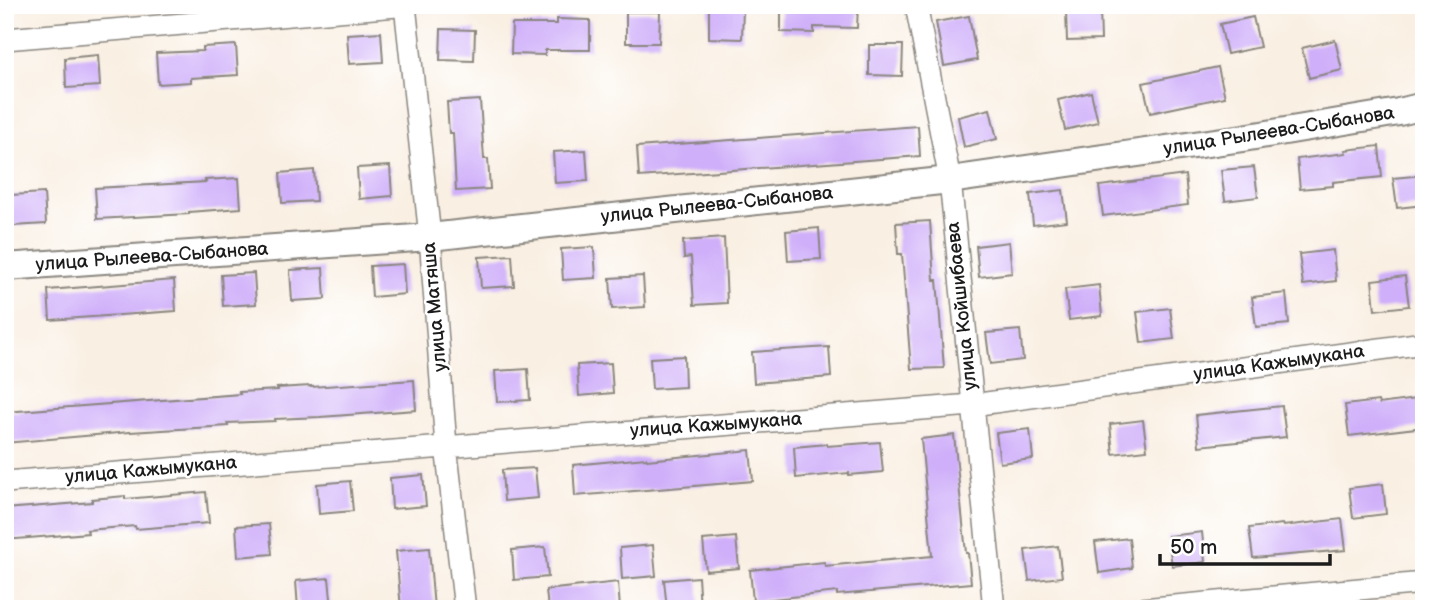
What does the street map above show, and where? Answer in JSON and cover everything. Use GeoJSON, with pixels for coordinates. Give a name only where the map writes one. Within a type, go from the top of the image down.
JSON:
{"type":"FeatureCollection","features":[{"type":"Feature","properties":{"kind":"street"},"geometry":{"type":"LineString","coordinates":[[5,38],[406,5]]}},
{"type":"Feature","properties":{"kind":"street","name":"улица Матяша"},"geometry":{"type":"LineString","coordinates":[[406,5],[430,237],[446,446],[465,609]]}},
{"type":"Feature","properties":{"kind":"street","name":"улица Койшибаева"},"geometry":{"type":"LineString","coordinates":[[916,5],[950,180],[995,609]]}},
{"type":"Feature","properties":{"kind":"street","name":"улица Рылеева-Сыбанова"},"geometry":{"type":"LineString","coordinates":[[5,267],[430,237],[950,180],[1243,138],[1424,106]]}},
{"type":"Feature","properties":{"kind":"street","name":"улица Кажымукана"},"geometry":{"type":"LineString","coordinates":[[5,482],[972,405],[1424,343]]}},
{"type":"Feature","properties":{"kind":"street"},"geometry":{"type":"LineString","coordinates":[[1142,609],[1424,583]]}},
{"type":"Feature","properties":{"kind":"building"},"geometry":{"type":"Polygon","coordinates":[[[781,5],[858,5],[857,28],[814,27],[814,33],[781,32],[781,5]]]}},
{"type":"Feature","properties":{"kind":"building"},"geometry":{"type":"Polygon","coordinates":[[[709,7],[743,8],[742,39],[709,38],[709,7]]]}},
{"type":"Feature","properties":{"kind":"building"},"geometry":{"type":"Polygon","coordinates":[[[1100,9],[1101,40],[1067,41],[1066,10],[1100,9]]]}},
{"type":"Feature","properties":{"kind":"building"},"geometry":{"type":"Polygon","coordinates":[[[626,12],[660,12],[659,43],[626,43],[626,12]]]}},
{"type":"Feature","properties":{"kind":"building"},"geometry":{"type":"Polygon","coordinates":[[[969,16],[977,60],[944,66],[936,22],[969,16]]]}},
{"type":"Feature","properties":{"kind":"building"},"geometry":{"type":"Polygon","coordinates":[[[1253,17],[1260,47],[1227,54],[1220,24],[1253,17]]]}},
{"type":"Feature","properties":{"kind":"building"},"geometry":{"type":"Polygon","coordinates":[[[557,19],[590,20],[590,50],[545,50],[545,55],[511,54],[512,24],[557,24],[557,19]]]}},
{"type":"Feature","properties":{"kind":"building"},"geometry":{"type":"Polygon","coordinates":[[[441,29],[475,30],[474,61],[440,60],[441,29]]]}},
{"type":"Feature","properties":{"kind":"building"},"geometry":{"type":"Polygon","coordinates":[[[381,32],[383,62],[349,64],[347,34],[381,32]]]}},
{"type":"Feature","properties":{"kind":"building"},"geometry":{"type":"Polygon","coordinates":[[[1335,40],[1342,70],[1309,78],[1302,48],[1335,40]]]}},
{"type":"Feature","properties":{"kind":"building"},"geometry":{"type":"Polygon","coordinates":[[[236,45],[238,75],[191,78],[191,82],[158,84],[156,53],[203,51],[203,47],[236,45]]]}},
{"type":"Feature","properties":{"kind":"building"},"geometry":{"type":"Polygon","coordinates":[[[869,45],[903,45],[902,76],[869,75],[869,45]]]}},
{"type":"Feature","properties":{"kind":"building"},"geometry":{"type":"Polygon","coordinates":[[[98,55],[100,86],[66,88],[65,58],[98,55]]]}},
{"type":"Feature","properties":{"kind":"building"},"geometry":{"type":"Polygon","coordinates":[[[1218,67],[1225,97],[1150,113],[1143,83],[1218,67]]]}},
{"type":"Feature","properties":{"kind":"building"},"geometry":{"type":"Polygon","coordinates":[[[1091,92],[1098,122],[1065,130],[1058,100],[1091,92]]]}},
{"type":"Feature","properties":{"kind":"building"},"geometry":{"type":"Polygon","coordinates":[[[480,100],[484,159],[488,159],[490,189],[456,191],[453,133],[449,133],[447,102],[480,100]]]}},
{"type":"Feature","properties":{"kind":"building"},"geometry":{"type":"Polygon","coordinates":[[[990,109],[997,139],[964,147],[958,117],[990,109]]]}},
{"type":"Feature","properties":{"kind":"building"},"geometry":{"type":"Polygon","coordinates":[[[918,126],[920,156],[639,177],[637,147],[918,126]]]}},
{"type":"Feature","properties":{"kind":"building"},"geometry":{"type":"Polygon","coordinates":[[[1379,146],[1382,177],[1333,182],[1333,186],[1300,189],[1297,159],[1379,146]]]}},
{"type":"Feature","properties":{"kind":"building"},"geometry":{"type":"Polygon","coordinates":[[[586,150],[588,181],[555,183],[553,152],[586,150]]]}},
{"type":"Feature","properties":{"kind":"building"},"geometry":{"type":"Polygon","coordinates":[[[390,166],[392,196],[359,199],[357,168],[390,166]]]}},
{"type":"Feature","properties":{"kind":"building"},"geometry":{"type":"Polygon","coordinates":[[[1254,167],[1258,197],[1225,201],[1221,170],[1254,167]]]}},
{"type":"Feature","properties":{"kind":"building"},"geometry":{"type":"Polygon","coordinates":[[[314,170],[316,201],[282,203],[280,173],[314,170]]]}},
{"type":"Feature","properties":{"kind":"building"},"geometry":{"type":"Polygon","coordinates":[[[1185,175],[1188,205],[1103,216],[1099,186],[1185,175]]]}},
{"type":"Feature","properties":{"kind":"building"},"geometry":{"type":"Polygon","coordinates":[[[1424,175],[1424,205],[1397,208],[1393,178],[1424,175]]]}},
{"type":"Feature","properties":{"kind":"building"},"geometry":{"type":"Polygon","coordinates":[[[239,178],[241,208],[97,219],[95,188],[239,178]]]}},
{"type":"Feature","properties":{"kind":"building"},"geometry":{"type":"Polygon","coordinates":[[[1063,190],[1067,221],[1033,225],[1030,194],[1063,190]]]}},
{"type":"Feature","properties":{"kind":"building"},"geometry":{"type":"Polygon","coordinates":[[[44,193],[46,224],[13,226],[11,195],[44,193]]]}},
{"type":"Feature","properties":{"kind":"building"},"geometry":{"type":"Polygon","coordinates":[[[930,221],[944,368],[911,369],[902,254],[898,254],[896,223],[930,221]]]}},
{"type":"Feature","properties":{"kind":"building"},"geometry":{"type":"Polygon","coordinates":[[[819,228],[821,259],[788,261],[786,231],[819,228]]]}},
{"type":"Feature","properties":{"kind":"building"},"geometry":{"type":"Polygon","coordinates":[[[724,238],[727,303],[694,305],[691,257],[684,258],[683,241],[724,238]]]}},
{"type":"Feature","properties":{"kind":"building"},"geometry":{"type":"Polygon","coordinates":[[[1009,242],[1012,273],[979,277],[976,246],[1009,242]]]}},
{"type":"Feature","properties":{"kind":"building"},"geometry":{"type":"Polygon","coordinates":[[[594,247],[596,278],[563,280],[561,249],[594,247]]]}},
{"type":"Feature","properties":{"kind":"building"},"geometry":{"type":"Polygon","coordinates":[[[1333,250],[1336,281],[1303,285],[1299,254],[1333,250]]]}},
{"type":"Feature","properties":{"kind":"building"},"geometry":{"type":"Polygon","coordinates":[[[512,255],[514,286],[481,288],[479,257],[512,255]]]}},
{"type":"Feature","properties":{"kind":"building"},"geometry":{"type":"Polygon","coordinates":[[[403,264],[405,294],[372,297],[370,266],[403,264]]]}},
{"type":"Feature","properties":{"kind":"building"},"geometry":{"type":"Polygon","coordinates":[[[323,268],[325,299],[292,301],[290,270],[323,268]]]}},
{"type":"Feature","properties":{"kind":"building"},"geometry":{"type":"Polygon","coordinates":[[[254,273],[256,304],[223,306],[221,275],[254,273]]]}},
{"type":"Feature","properties":{"kind":"building"},"geometry":{"type":"Polygon","coordinates":[[[643,276],[645,307],[612,309],[610,278],[643,276]]]}},
{"type":"Feature","properties":{"kind":"building"},"geometry":{"type":"Polygon","coordinates":[[[1405,276],[1409,306],[1375,310],[1372,280],[1405,276]]]}},
{"type":"Feature","properties":{"kind":"building"},"geometry":{"type":"Polygon","coordinates":[[[174,280],[176,311],[50,320],[48,290],[174,280]]]}},
{"type":"Feature","properties":{"kind":"building"},"geometry":{"type":"Polygon","coordinates":[[[1099,285],[1102,316],[1069,320],[1065,289],[1099,285]]]}},
{"type":"Feature","properties":{"kind":"building"},"geometry":{"type":"Polygon","coordinates":[[[1286,293],[1289,324],[1256,327],[1252,297],[1286,293]]]}},
{"type":"Feature","properties":{"kind":"building"},"geometry":{"type":"Polygon","coordinates":[[[1170,308],[1174,339],[1141,343],[1137,312],[1170,308]]]}},
{"type":"Feature","properties":{"kind":"building"},"geometry":{"type":"Polygon","coordinates":[[[1020,330],[1023,360],[990,364],[986,333],[1020,330]]]}},
{"type":"Feature","properties":{"kind":"building"},"geometry":{"type":"Polygon","coordinates":[[[829,347],[831,377],[754,383],[752,352],[829,347]]]}},
{"type":"Feature","properties":{"kind":"building"},"geometry":{"type":"Polygon","coordinates":[[[684,356],[685,387],[652,389],[650,358],[684,356]]]}},
{"type":"Feature","properties":{"kind":"building"},"geometry":{"type":"Polygon","coordinates":[[[611,363],[613,393],[579,396],[577,365],[611,363]]]}},
{"type":"Feature","properties":{"kind":"building"},"geometry":{"type":"Polygon","coordinates":[[[528,369],[530,400],[497,402],[495,371],[528,369]]]}},
{"type":"Feature","properties":{"kind":"building"},"geometry":{"type":"Polygon","coordinates":[[[414,380],[416,410],[275,419],[227,423],[228,426],[5,443],[5,412],[240,394],[239,392],[278,390],[277,388],[414,380]]]}},
{"type":"Feature","properties":{"kind":"building"},"geometry":{"type":"Polygon","coordinates":[[[1424,398],[1424,427],[1349,436],[1345,405],[1424,398]]]}},
{"type":"Feature","properties":{"kind":"building"},"geometry":{"type":"Polygon","coordinates":[[[1282,406],[1286,437],[1199,446],[1196,415],[1282,406]]]}},
{"type":"Feature","properties":{"kind":"building"},"geometry":{"type":"Polygon","coordinates":[[[1143,420],[1147,450],[1113,454],[1110,424],[1143,420]]]}},
{"type":"Feature","properties":{"kind":"building"},"geometry":{"type":"Polygon","coordinates":[[[1030,429],[1033,459],[1000,463],[996,433],[1030,429]]]}},
{"type":"Feature","properties":{"kind":"building"},"geometry":{"type":"Polygon","coordinates":[[[954,435],[971,583],[753,601],[750,570],[824,562],[825,566],[932,556],[921,439],[954,435]]]}},
{"type":"Feature","properties":{"kind":"building"},"geometry":{"type":"Polygon","coordinates":[[[880,442],[883,472],[796,478],[794,447],[880,442]]]}},
{"type":"Feature","properties":{"kind":"building"},"geometry":{"type":"Polygon","coordinates":[[[750,450],[753,481],[575,496],[573,465],[750,450]]]}},
{"type":"Feature","properties":{"kind":"building"},"geometry":{"type":"Polygon","coordinates":[[[535,468],[538,498],[504,501],[502,470],[535,468]]]}},
{"type":"Feature","properties":{"kind":"building"},"geometry":{"type":"Polygon","coordinates":[[[423,475],[426,506],[392,509],[390,478],[423,475]]]}},
{"type":"Feature","properties":{"kind":"building"},"geometry":{"type":"Polygon","coordinates":[[[350,481],[353,511],[319,514],[317,484],[350,481]]]}},
{"type":"Feature","properties":{"kind":"building"},"geometry":{"type":"Polygon","coordinates":[[[1383,484],[1386,514],[1353,518],[1349,488],[1383,484]]]}},
{"type":"Feature","properties":{"kind":"building"},"geometry":{"type":"Polygon","coordinates":[[[206,492],[209,523],[87,530],[88,533],[5,540],[5,509],[92,502],[92,499],[125,496],[125,499],[206,492]]]}},
{"type":"Feature","properties":{"kind":"building"},"geometry":{"type":"Polygon","coordinates":[[[1342,519],[1346,550],[1253,558],[1249,528],[1342,519]]]}},
{"type":"Feature","properties":{"kind":"building"},"geometry":{"type":"Polygon","coordinates":[[[269,524],[272,554],[238,557],[236,526],[269,524]]]}},
{"type":"Feature","properties":{"kind":"building"},"geometry":{"type":"Polygon","coordinates":[[[1202,532],[1205,562],[1172,566],[1168,536],[1202,532]]]}},
{"type":"Feature","properties":{"kind":"building"},"geometry":{"type":"Polygon","coordinates":[[[736,537],[739,568],[706,571],[703,540],[736,537]]]}},
{"type":"Feature","properties":{"kind":"building"},"geometry":{"type":"Polygon","coordinates":[[[1129,538],[1132,568],[1099,573],[1095,542],[1129,538]]]}},
{"type":"Feature","properties":{"kind":"building"},"geometry":{"type":"Polygon","coordinates":[[[653,545],[656,576],[622,579],[620,548],[653,545]]]}},
{"type":"Feature","properties":{"kind":"building"},"geometry":{"type":"Polygon","coordinates":[[[1058,546],[1062,577],[1029,581],[1025,550],[1058,546]]]}},
{"type":"Feature","properties":{"kind":"building"},"geometry":{"type":"Polygon","coordinates":[[[545,547],[548,577],[514,580],[512,550],[545,547]]]}},
{"type":"Feature","properties":{"kind":"building"},"geometry":{"type":"Polygon","coordinates":[[[429,548],[434,609],[401,609],[396,551],[429,548]]]}},
{"type":"Feature","properties":{"kind":"building"},"geometry":{"type":"Polygon","coordinates":[[[698,577],[700,608],[667,609],[664,580],[698,577]]]}},
{"type":"Feature","properties":{"kind":"building"},"geometry":{"type":"Polygon","coordinates":[[[329,578],[332,609],[298,609],[296,581],[329,578]]]}},
{"type":"Feature","properties":{"kind":"building"},"geometry":{"type":"Polygon","coordinates":[[[618,582],[620,609],[548,609],[546,590],[618,582]]]}}]}
